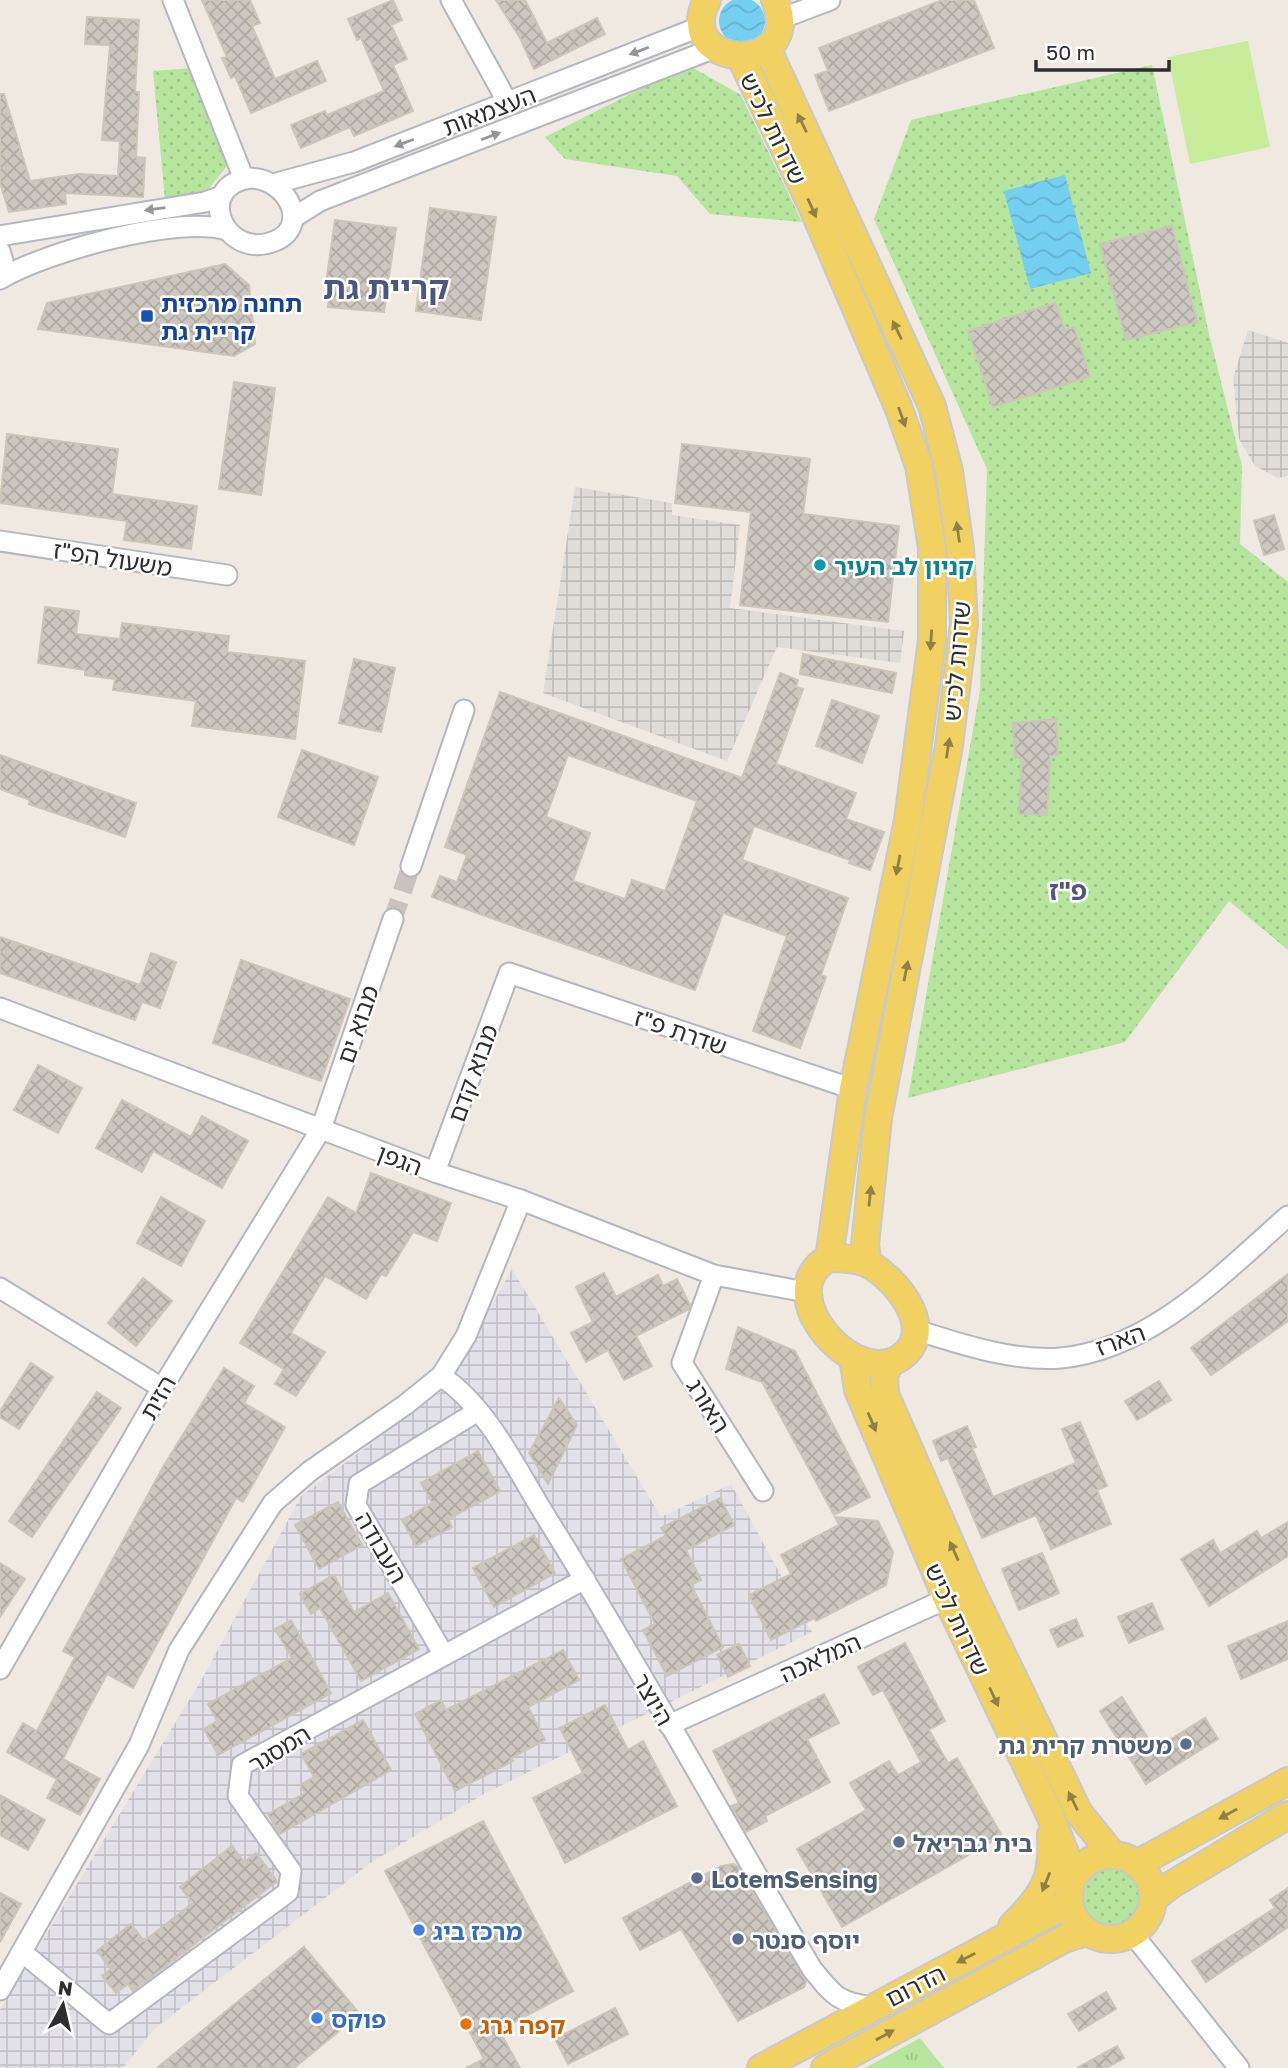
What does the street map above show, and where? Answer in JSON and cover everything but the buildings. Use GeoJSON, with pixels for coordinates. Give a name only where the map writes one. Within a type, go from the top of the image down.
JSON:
{"type":"FeatureCollection","features":[{"type":"Feature","properties":{"kind":"main road"},"geometry":{"type":"LineString","coordinates":[[707,0],[709,37],[741,58],[766,48],[779,30],[778,9]]}},
{"type":"Feature","properties":{"kind":"main road","name":"שדרות לכיש"},"geometry":{"type":"LineString","coordinates":[[766,48],[932,406],[948,462],[960,548],[964,624],[949,746],[878,1118],[865,1245],[868,1264]]}},
{"type":"Feature","properties":{"kind":"main road","name":"שדרות לכיש"},"geometry":{"type":"LineString","coordinates":[[741,58],[812,206],[899,409],[919,467],[932,547],[932,640],[908,820],[853,1089],[829,1258]]}},
{"type":"Feature","properties":{"kind":"main road"},"geometry":{"type":"LineString","coordinates":[[829,1258],[846,1258],[868,1264],[898,1289],[914,1317],[916,1330],[908,1351],[890,1363],[877,1364],[853,1357],[823,1329],[808,1305],[806,1292],[812,1272],[829,1258]]}},
{"type":"Feature","properties":{"kind":"main road","name":"שדרות לכיש"},"geometry":{"type":"LineString","coordinates":[[853,1357],[858,1390],[959,1593],[1079,1813],[1125,1859]]}},
{"type":"Feature","properties":{"kind":"main road","name":"שדרות לכיש"},"geometry":{"type":"LineString","coordinates":[[890,1363],[884,1375],[885,1394],[959,1593],[1074,1876]]}},
{"type":"Feature","properties":{"kind":"main road"},"geometry":{"type":"LineString","coordinates":[[1288,1781],[1125,1859],[1087,1862],[1074,1876],[1069,1903],[1072,1914],[1087,1932],[1109,1939],[1132,1933],[1143,1924],[1153,1899],[1171,1885],[1288,1815]]}},
{"type":"Feature","properties":{"kind":"main road"},"geometry":{"type":"LineString","coordinates":[[995,1943],[1034,1904],[1046,1887],[1051,1867],[1049,1815]]}},
{"type":"Feature","properties":{"kind":"main road"},"geometry":{"type":"LineString","coordinates":[[1125,1859],[1149,1880],[1153,1899]]}},
{"type":"Feature","properties":{"kind":"main road","name":"הדרום"},"geometry":{"type":"LineString","coordinates":[[761,2068],[1069,1903]]}},
{"type":"Feature","properties":{"kind":"main road","name":"הדרום"},"geometry":{"type":"LineString","coordinates":[[825,2068],[1064,1939],[1087,1932]]}},
{"type":"Feature","properties":{"kind":"street"},"geometry":{"type":"LineString","coordinates":[[173,0],[244,179]]}},
{"type":"Feature","properties":{"kind":"street"},"geometry":{"type":"LineString","coordinates":[[451,0],[508,103]]}},
{"type":"Feature","properties":{"kind":"street"},"geometry":{"type":"LineString","coordinates":[[778,9],[830,0]]}},
{"type":"Feature","properties":{"kind":"street","name":"העצמאות"},"geometry":{"type":"LineString","coordinates":[[273,184],[354,162],[508,103],[709,37]]}},
{"type":"Feature","properties":{"kind":"street","name":"העצמאות"},"geometry":{"type":"LineString","coordinates":[[293,218],[320,201],[709,37]]}},
{"type":"Feature","properties":{"kind":"street"},"geometry":{"type":"LineString","coordinates":[[258,178],[273,184],[289,199],[293,218],[283,236],[266,244],[244,242],[227,230],[220,219],[222,197],[231,185],[244,179],[258,178]]}},
{"type":"Feature","properties":{"kind":"street"},"geometry":{"type":"LineString","coordinates":[[0,236],[222,197]]}},
{"type":"Feature","properties":{"kind":"street"},"geometry":{"type":"LineString","coordinates":[[0,279],[37,260],[126,237],[199,225],[227,230]]}},
{"type":"Feature","properties":{"kind":"street"},"geometry":{"type":"LineString","coordinates":[[0,251],[3,270],[0,279]]}},
{"type":"Feature","properties":{"kind":"street","name":"משעול הפ\"ז"},"geometry":{"type":"LineString","coordinates":[[0,541],[227,575]]}},
{"type":"Feature","properties":{"kind":"street"},"geometry":{"type":"LineString","coordinates":[[411,866],[464,710]]}},
{"type":"Feature","properties":{"kind":"street","name":"מבוא ים"},"geometry":{"type":"LineString","coordinates":[[321,1129],[393,919]]}},
{"type":"Feature","properties":{"kind":"street","name":"שדרת פ\"ז"},"geometry":{"type":"LineString","coordinates":[[509,973],[853,1089]]}},
{"type":"Feature","properties":{"kind":"street","name":"מבוא קדם"},"geometry":{"type":"LineString","coordinates":[[436,1172],[509,973]]}},
{"type":"Feature","properties":{"kind":"street","name":"הגפן"},"geometry":{"type":"LineString","coordinates":[[0,1008],[436,1172],[521,1200],[714,1275],[806,1292]]}},
{"type":"Feature","properties":{"kind":"street","name":"הזית"},"geometry":{"type":"LineString","coordinates":[[0,1669],[162,1388],[321,1129]]}},
{"type":"Feature","properties":{"kind":"street"},"geometry":{"type":"LineString","coordinates":[[0,1990],[139,1745],[179,1650],[273,1503],[310,1471],[441,1376],[466,1336],[521,1200]]}},
{"type":"Feature","properties":{"kind":"street","name":"הארז"},"geometry":{"type":"LineString","coordinates":[[916,1330],[1011,1355],[1061,1358],[1104,1347],[1156,1325],[1288,1216]]}},
{"type":"Feature","properties":{"kind":"street","name":"האורג"},"geometry":{"type":"LineString","coordinates":[[714,1275],[682,1363],[763,1491]]}},
{"type":"Feature","properties":{"kind":"street"},"geometry":{"type":"LineString","coordinates":[[0,1288],[162,1388]]}},
{"type":"Feature","properties":{"kind":"street","name":"היוצר"},"geometry":{"type":"LineString","coordinates":[[441,1376],[460,1389],[478,1411],[585,1579],[812,1969],[838,1999],[848,2004],[873,2007]]}},
{"type":"Feature","properties":{"kind":"street","name":"העבודה"},"geometry":{"type":"LineString","coordinates":[[444,1656],[356,1505],[359,1484],[478,1411]]}},
{"type":"Feature","properties":{"kind":"street","name":"המסגר"},"geometry":{"type":"LineString","coordinates":[[22,1952],[109,2024],[288,1892],[291,1871],[238,1796],[242,1765],[585,1579]]}},
{"type":"Feature","properties":{"kind":"street","name":"המלאכה"},"geometry":{"type":"LineString","coordinates":[[668,1725],[959,1593]]}},
{"type":"Feature","properties":{"kind":"street"},"geometry":{"type":"LineString","coordinates":[[1132,1933],[1239,2068]]}},
{"type":"Feature","properties":{"kind":"shaded area"},"geometry":{"type":"Polygon","coordinates":[[[1248,330],[1288,343],[1288,476],[1278,478],[1255,466],[1239,439],[1233,378],[1248,330]]]}},
{"type":"Feature","properties":{"kind":"shaded area"},"geometry":{"type":"Polygon","coordinates":[[[575,487],[672,503],[672,515],[740,525],[730,608],[904,631],[900,663],[777,647],[727,761],[543,693],[575,487]]]}},
{"type":"Feature","properties":{"kind":"shaded area"},"geometry":{"type":"Polygon","coordinates":[[[512,1269],[661,1517],[731,1484],[812,1632],[484,1794],[372,1862],[154,2029],[123,2068],[0,2068],[0,2010],[202,1679],[301,1496],[443,1390],[512,1269]]]}},
{"type":"Feature","properties":{"kind":"green space"},"geometry":{"type":"Polygon","coordinates":[[[1248,41],[1270,147],[1190,164],[1168,57],[1248,41]]]}},
{"type":"Feature","properties":{"kind":"green space"},"geometry":{"type":"Polygon","coordinates":[[[688,65],[741,95],[802,222],[710,214],[677,176],[565,159],[545,137],[688,65]]]}},
{"type":"Feature","properties":{"kind":"green space"},"geometry":{"type":"Polygon","coordinates":[[[1152,65],[1209,334],[1242,466],[1240,544],[1288,582],[1288,950],[1229,901],[1125,1042],[908,1098],[980,690],[987,469],[874,219],[911,120],[1152,65]]]}},
{"type":"Feature","properties":{"kind":"green space"},"geometry":{"type":"Polygon","coordinates":[[[192,68],[231,161],[207,191],[165,200],[153,71],[192,68]]]}},
{"type":"Feature","properties":{"kind":"green space"},"geometry":{"type":"Polygon","coordinates":[[[1106,1866],[1118,1866],[1134,1875],[1141,1885],[1141,1909],[1134,1919],[1118,1928],[1106,1928],[1095,1923],[1086,1914],[1081,1903],[1081,1891],[1086,1880],[1095,1871],[1106,1866]]]}},
{"type":"Feature","properties":{"kind":"green space"},"geometry":{"type":"Polygon","coordinates":[[[920,2038],[944,2068],[865,2068],[920,2038]]]}},
{"type":"Feature","properties":{"kind":"water"},"geometry":{"type":"Polygon","coordinates":[[[742,-2],[758,5],[765,21],[758,37],[742,44],[726,37],[719,21],[726,5],[742,-2]]]}},
{"type":"Feature","properties":{"kind":"water"},"geometry":{"type":"Polygon","coordinates":[[[1065,175],[1091,273],[1030,289],[1004,191],[1065,175]]]}},
{"type":"Feature","properties":{"kind":"tunnel"},"geometry":{"type":"LineString","coordinates":[[393,919],[411,866]]}},
{"type":"Feature","properties":{"kind":"place","name":"תחנה מרכזית קריית גת"},"geometry":{"type":"Point","coordinates":[147,316]}},
{"type":"Feature","properties":{"kind":"place","name":"קניון לב העיר"},"geometry":{"type":"Point","coordinates":[820,565]}},
{"type":"Feature","properties":{"kind":"place","name":"משטרת קרית גת"},"geometry":{"type":"Point","coordinates":[1186,1744]}},
{"type":"Feature","properties":{"kind":"place","name":"בית גבריאל"},"geometry":{"type":"Point","coordinates":[899,1842]}},
{"type":"Feature","properties":{"kind":"place","name":"LotemSensing"},"geometry":{"type":"Point","coordinates":[697,1878]}},
{"type":"Feature","properties":{"kind":"place","name":"מרכז ביג"},"geometry":{"type":"Point","coordinates":[419,1930]}},
{"type":"Feature","properties":{"kind":"place","name":"יוסף סנטר"},"geometry":{"type":"Point","coordinates":[738,1939]}},
{"type":"Feature","properties":{"kind":"place","name":"פוקס"},"geometry":{"type":"Point","coordinates":[317,2018]}},
{"type":"Feature","properties":{"kind":"place","name":"קפה גרג"},"geometry":{"type":"Point","coordinates":[466,2024]}},
{"type":"Feature","properties":{"kind":"district","name":"קריית גת"},"geometry":{"type":"Point","coordinates":[386,287]}},
{"type":"Feature","properties":{"kind":"district","name":"פ\"ז"},"geometry":{"type":"Point","coordinates":[1068,890]}}]}
